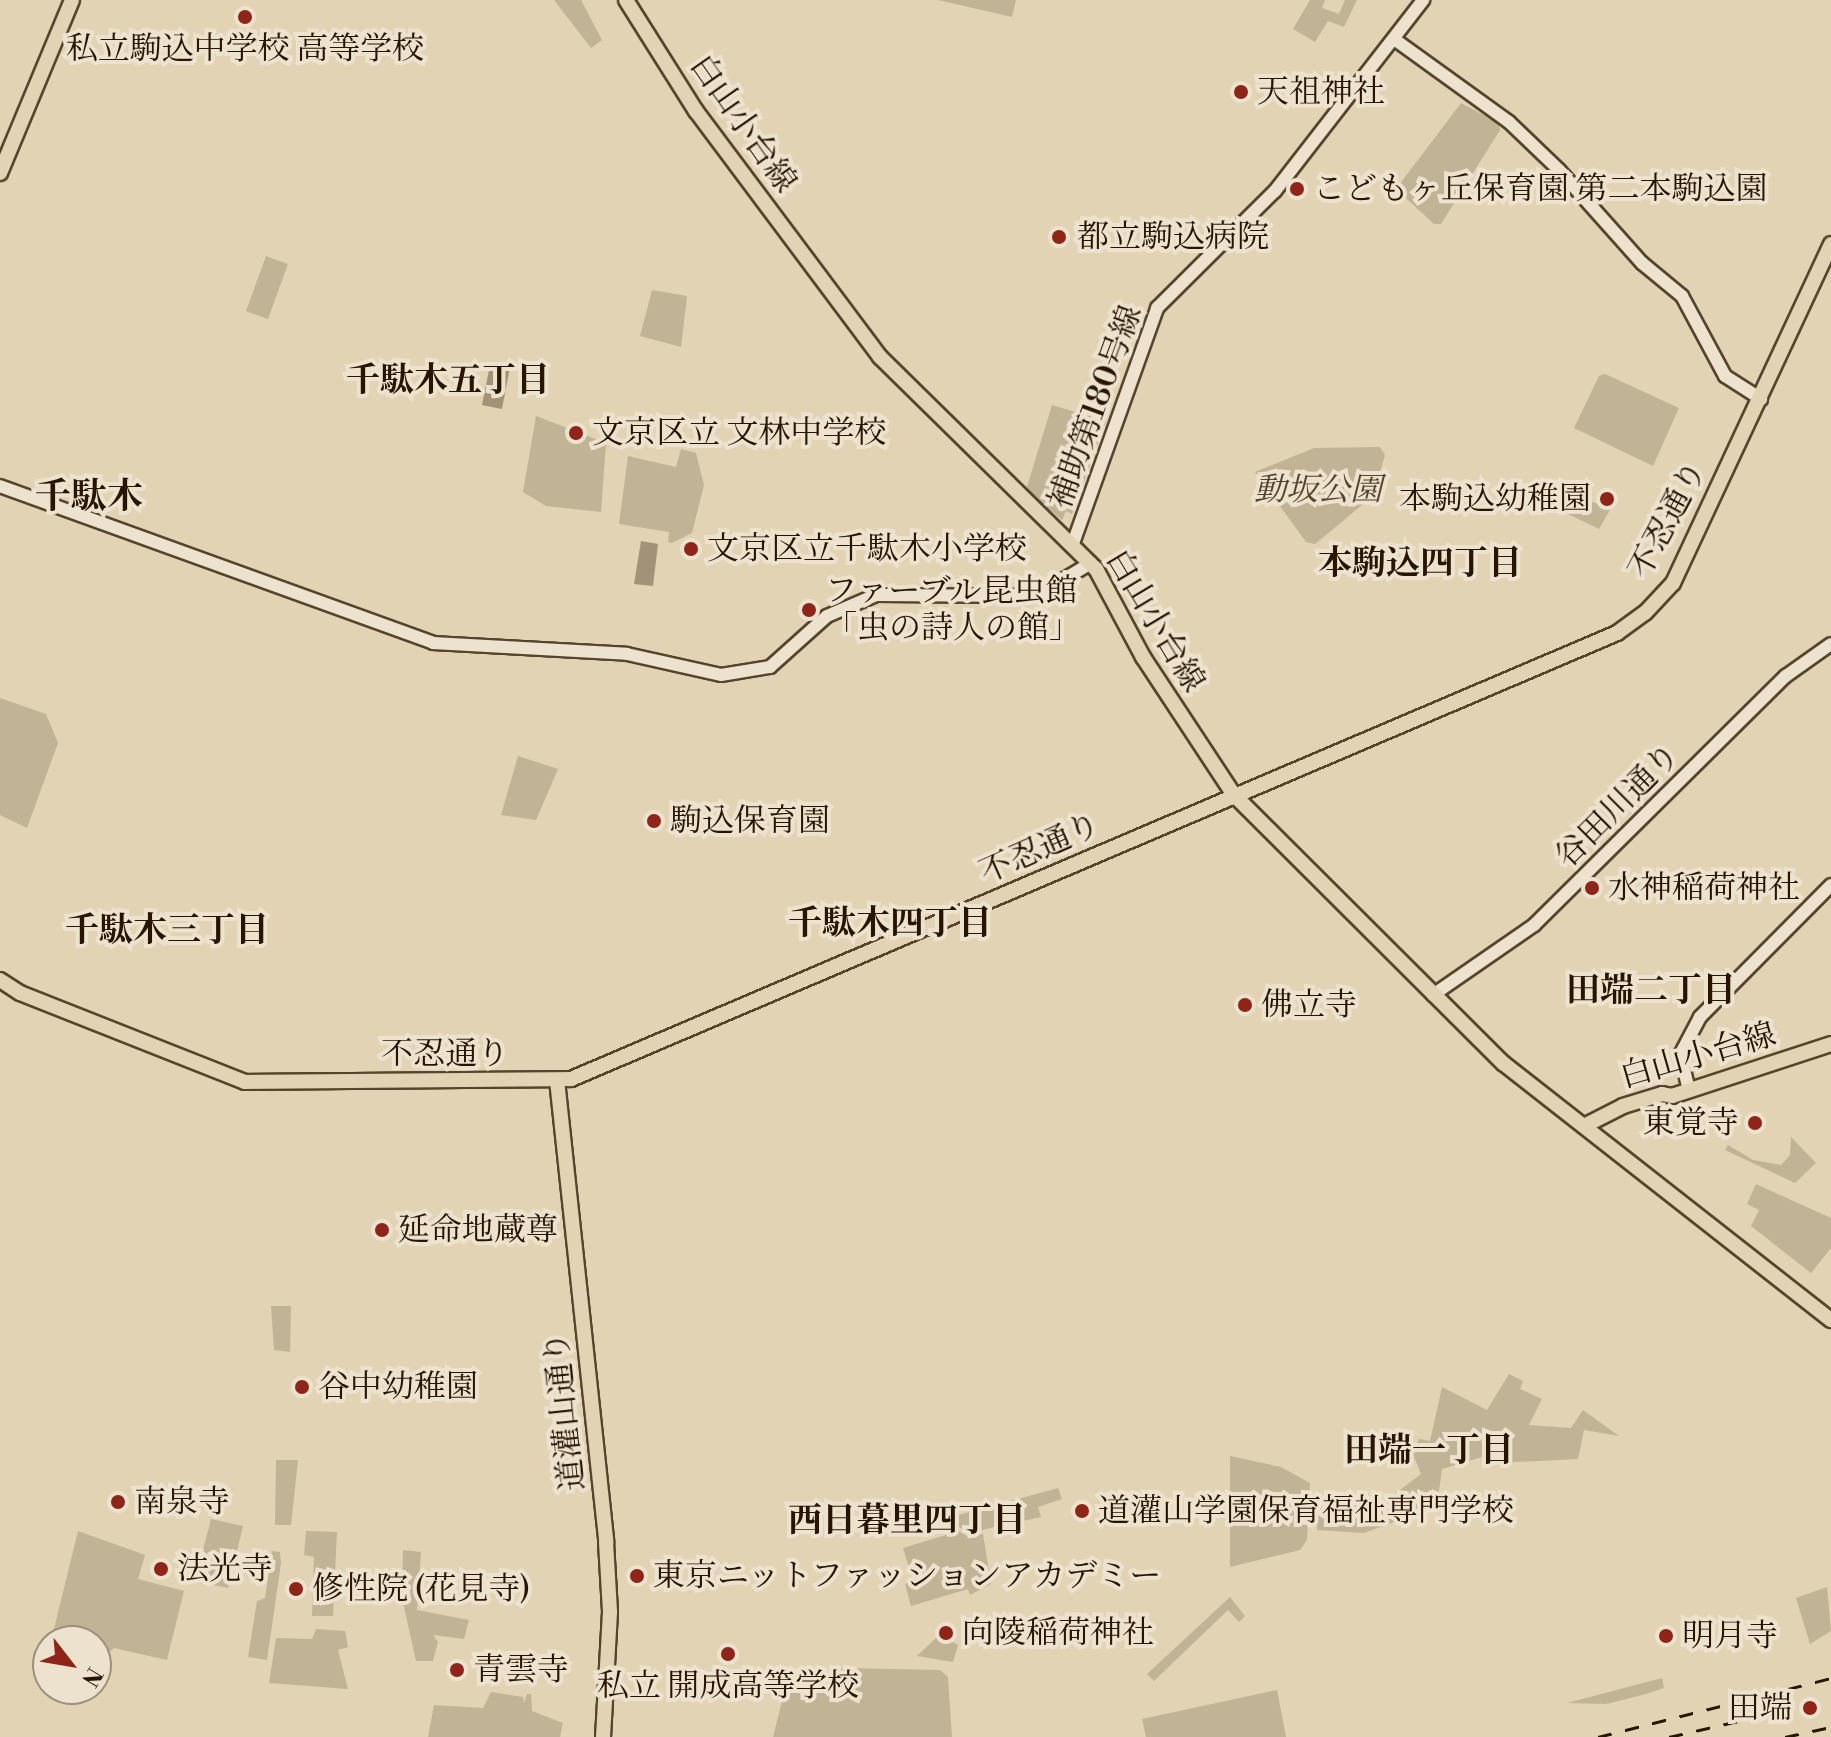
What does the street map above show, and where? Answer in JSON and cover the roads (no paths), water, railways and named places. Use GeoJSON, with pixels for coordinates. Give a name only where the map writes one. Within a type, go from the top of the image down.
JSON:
{"type":"FeatureCollection","features":[{"type":"Feature","properties":{"kind":"main road"},"geometry":{"type":"LineString","coordinates":[[0,173],[72,0]]}},
{"type":"Feature","properties":{"kind":"main road","name":"白山小台線"},"geometry":{"type":"LineString","coordinates":[[626,0],[696,111],[887,366],[1091,563],[1143,657],[1234,795],[1503,1063],[1831,1320]]}},
{"type":"Feature","properties":{"kind":"main road","name":"不忍通り"},"geometry":{"type":"LineString","coordinates":[[0,980],[20,993],[245,1082],[557,1080],[580,1076],[1598,641],[1645,613],[1665,594],[1691,549],[1831,244]]}},
{"type":"Feature","properties":{"kind":"main road","name":"白山小台線"},"geometry":{"type":"LineString","coordinates":[[1584,1126],[1623,1106],[1662,1094],[1672,1096],[1831,1044]]}},
{"type":"Feature","properties":{"kind":"main road","name":"道灌山通り"},"geometry":{"type":"LineString","coordinates":[[557,1080],[606,1542],[610,1612],[603,1737]]}},
{"type":"Feature","properties":{"kind":"street","name":"補助第180号線"},"geometry":{"type":"LineString","coordinates":[[1072,546],[1157,308],[1275,191],[1423,0]]}},
{"type":"Feature","properties":{"kind":"street"},"geometry":{"type":"LineString","coordinates":[[1394,39],[1509,122],[1559,170],[1642,263],[1682,296],[1725,376],[1761,399]]}},
{"type":"Feature","properties":{"kind":"street"},"geometry":{"type":"LineString","coordinates":[[0,486],[433,643],[627,654],[721,675],[770,667],[827,616],[876,595],[1036,596],[1091,563]]}},
{"type":"Feature","properties":{"kind":"street","name":"谷田川通り"},"geometry":{"type":"LineString","coordinates":[[1433,995],[1534,925],[1786,676],[1831,644]]}},
{"type":"Feature","properties":{"kind":"street"},"geometry":{"type":"LineString","coordinates":[[1689,1090],[1680,1055],[1700,1017],[1831,885]]}},
{"type":"Feature","properties":{"kind":"railway"},"geometry":{"type":"LineString","coordinates":[[1598,1737],[1831,1678]]}},
{"type":"Feature","properties":{"kind":"railway"},"geometry":{"type":"LineString","coordinates":[[1669,1737],[1831,1700]]}},
{"type":"Feature","properties":{"kind":"railway"},"geometry":{"type":"LineString","coordinates":[[1785,1737],[1831,1727]]}},
{"type":"Feature","properties":{"kind":"place","name":"私立駒込中学校 高等学校"},"geometry":{"type":"Point","coordinates":[245,17]}},
{"type":"Feature","properties":{"kind":"place","name":"天祖神社"},"geometry":{"type":"Point","coordinates":[1241,92]}},
{"type":"Feature","properties":{"kind":"place","name":"こどもヶ丘保育園 第二本駒込園"},"geometry":{"type":"Point","coordinates":[1297,189]}},
{"type":"Feature","properties":{"kind":"place","name":"都立駒込病院"},"geometry":{"type":"Point","coordinates":[1059,237]}},
{"type":"Feature","properties":{"kind":"place","name":"文京区立 文林中学校"},"geometry":{"type":"Point","coordinates":[576,433]}},
{"type":"Feature","properties":{"kind":"place","name":"本駒込幼稚園"},"geometry":{"type":"Point","coordinates":[1607,499]}},
{"type":"Feature","properties":{"kind":"place","name":"文京区立千駄木小学校"},"geometry":{"type":"Point","coordinates":[691,549]}},
{"type":"Feature","properties":{"kind":"place","name":"ファーブル昆虫館 「虫の詩人の館」"},"geometry":{"type":"Point","coordinates":[809,610]}},
{"type":"Feature","properties":{"kind":"place","name":"駒込保育園"},"geometry":{"type":"Point","coordinates":[654,821]}},
{"type":"Feature","properties":{"kind":"place","name":"水神稲荷神社"},"geometry":{"type":"Point","coordinates":[1592,888]}},
{"type":"Feature","properties":{"kind":"place","name":"佛立寺"},"geometry":{"type":"Point","coordinates":[1245,1005]}},
{"type":"Feature","properties":{"kind":"place","name":"東覚寺"},"geometry":{"type":"Point","coordinates":[1755,1123]}},
{"type":"Feature","properties":{"kind":"place","name":"延命地蔵尊"},"geometry":{"type":"Point","coordinates":[382,1230]}},
{"type":"Feature","properties":{"kind":"place","name":"谷中幼稚園"},"geometry":{"type":"Point","coordinates":[302,1387]}},
{"type":"Feature","properties":{"kind":"place","name":"南泉寺"},"geometry":{"type":"Point","coordinates":[118,1502]}},
{"type":"Feature","properties":{"kind":"place","name":"道灌山学園保育福祉専門学校"},"geometry":{"type":"Point","coordinates":[1082,1511]}},
{"type":"Feature","properties":{"kind":"place","name":"法光寺"},"geometry":{"type":"Point","coordinates":[161,1569]}},
{"type":"Feature","properties":{"kind":"place","name":"東京ニットファッションアカデミー"},"geometry":{"type":"Point","coordinates":[637,1576]}},
{"type":"Feature","properties":{"kind":"place","name":"修性院 (花見寺)"},"geometry":{"type":"Point","coordinates":[296,1589]}},
{"type":"Feature","properties":{"kind":"place","name":"向陵稲荷神社"},"geometry":{"type":"Point","coordinates":[946,1633]}},
{"type":"Feature","properties":{"kind":"place","name":"明月寺"},"geometry":{"type":"Point","coordinates":[1666,1636]}},
{"type":"Feature","properties":{"kind":"place","name":"私立 開成高等学校"},"geometry":{"type":"Point","coordinates":[728,1654]}},
{"type":"Feature","properties":{"kind":"place","name":"青雲寺"},"geometry":{"type":"Point","coordinates":[457,1670]}},
{"type":"Feature","properties":{"kind":"place","name":"田端"},"geometry":{"type":"Point","coordinates":[1810,1708]}},
{"type":"Feature","properties":{"kind":"district","name":"千駄木五丁目"},"geometry":{"type":"Point","coordinates":[448,382]}},
{"type":"Feature","properties":{"kind":"district","name":"千駄木"},"geometry":{"type":"Point","coordinates":[89,498]}},
{"type":"Feature","properties":{"kind":"district","name":"本駒込四丁目"},"geometry":{"type":"Point","coordinates":[1420,565]}},
{"type":"Feature","properties":{"kind":"district","name":"千駄木四丁目"},"geometry":{"type":"Point","coordinates":[890,925]}},
{"type":"Feature","properties":{"kind":"district","name":"千駄木三丁目"},"geometry":{"type":"Point","coordinates":[167,932]}},
{"type":"Feature","properties":{"kind":"district","name":"田端二丁目"},"geometry":{"type":"Point","coordinates":[1651,992]}},
{"type":"Feature","properties":{"kind":"district","name":"田端一丁目"},"geometry":{"type":"Point","coordinates":[1429,1452]}},
{"type":"Feature","properties":{"kind":"district","name":"西日暮里四丁目"},"geometry":{"type":"Point","coordinates":[907,1522]}},
{"type":"Feature","properties":{"kind":"park label","name":"動坂公園"},"geometry":{"type":"Point","coordinates":[1318,490]}}]}
